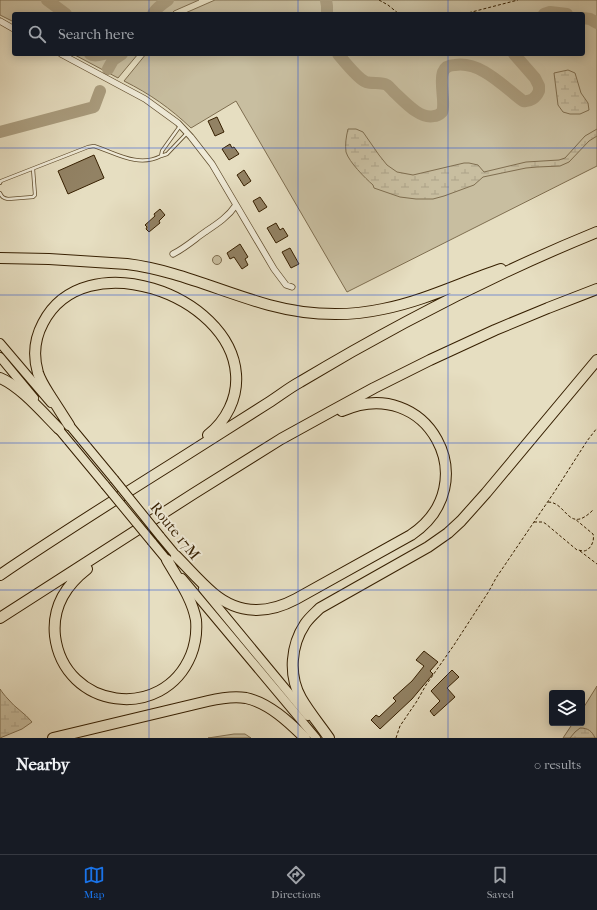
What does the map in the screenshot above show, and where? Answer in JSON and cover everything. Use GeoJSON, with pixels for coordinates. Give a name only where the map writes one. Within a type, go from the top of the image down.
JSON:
{"type":"FeatureCollection","features":[{"type":"Feature","properties":{"kind":"highway"},"geometry":{"type":"LineString","coordinates":[[0,258],[127,264],[174,274],[277,307],[312,313],[342,314],[383,309],[408,303],[597,232]]}},
{"type":"Feature","properties":{"kind":"highway"},"geometry":{"type":"LineString","coordinates":[[0,575],[298,383],[392,329],[501,275],[568,244]]}},
{"type":"Feature","properties":{"kind":"highway"},"geometry":{"type":"LineString","coordinates":[[69,425],[42,382],[36,365],[35,356],[37,341],[46,317],[68,294],[90,285],[101,283],[126,284],[166,293],[200,313],[210,321],[226,341],[230,349],[236,376],[236,386],[232,402],[227,413],[212,432],[177,461]]}},
{"type":"Feature","properties":{"kind":"highway"},"geometry":{"type":"LineString","coordinates":[[0,618],[193,494],[289,435],[374,388],[495,330],[597,289]]}},
{"type":"Feature","properties":{"kind":"highway"},"geometry":{"type":"LineString","coordinates":[[328,738],[301,698],[294,681],[293,666],[296,641],[306,623],[320,608],[428,547],[448,533],[486,493],[597,360]]}},
{"type":"Feature","properties":{"kind":"highway"},"geometry":{"type":"LineString","coordinates":[[0,378],[21,391],[59,429]]}},
{"type":"Feature","properties":{"kind":"highway"},"geometry":{"type":"LineString","coordinates":[[176,556],[223,600],[233,605],[254,610],[276,608],[286,605],[411,535],[428,520],[439,504],[443,494],[445,480],[445,467],[441,449],[431,430],[422,421],[406,410],[385,404],[373,403],[361,405],[349,408],[289,435]]}},
{"type":"Feature","properties":{"kind":"highway"},"geometry":{"type":"LineString","coordinates":[[124,538],[72,582],[60,600],[56,614],[54,631],[58,652],[62,661],[73,678],[80,684],[96,693],[117,699],[139,698],[150,695],[164,688],[177,678],[188,661],[193,651],[195,641],[196,620],[189,599],[167,560]]}},
{"type":"Feature","properties":{"kind":"highway"},"geometry":{"type":"LineString","coordinates":[[53,738],[208,701],[234,697],[246,698],[268,707],[280,715],[306,738]]}},
{"type":"Feature","properties":{"kind":"main road","name":"Route 17M"},"geometry":{"type":"LineString","coordinates":[[0,343],[114,479],[278,681],[328,738]]}},
{"type":"Feature","properties":{"kind":"main road","name":"Route 17M"},"geometry":{"type":"LineString","coordinates":[[0,357],[316,738]]}},
{"type":"Feature","properties":{"kind":"street"},"geometry":{"type":"LineString","coordinates":[[0,21],[12,28]]}},
{"type":"Feature","properties":{"kind":"street"},"geometry":{"type":"LineString","coordinates":[[65,56],[145,99],[180,125],[212,164],[274,269],[286,285],[292,287]]}},
{"type":"Feature","properties":{"kind":"street"},"geometry":{"type":"LineString","coordinates":[[173,254],[222,220],[232,212],[236,205]]}},
{"type":"Feature","properties":{"kind":"lane"},"geometry":{"type":"LineString","coordinates":[[161,156],[162,151],[180,125]]}},
{"type":"Feature","properties":{"kind":"lane"},"geometry":{"type":"LineString","coordinates":[[0,183],[1,181],[94,146],[119,156],[136,160],[141,161],[154,159],[167,154],[187,133]]}},
{"type":"Feature","properties":{"kind":"lane"},"geometry":{"type":"LineString","coordinates":[[0,192],[4,198],[8,199],[33,197],[35,195],[33,169]]}},
{"type":"Feature","properties":{"kind":"path"},"geometry":{"type":"LineString","coordinates":[[379,0],[397,12]]}},
{"type":"Feature","properties":{"kind":"path"},"geometry":{"type":"LineString","coordinates":[[472,12],[518,0]]}},
{"type":"Feature","properties":{"kind":"path"},"geometry":{"type":"LineString","coordinates":[[396,738],[400,726],[418,701],[426,685],[597,428]]}},
{"type":"Feature","properties":{"kind":"path"},"geometry":{"type":"LineString","coordinates":[[547,502],[555,503],[566,514],[591,531],[595,537],[594,541],[589,548],[584,551],[580,551]]}},
{"type":"Feature","properties":{"kind":"path"},"geometry":{"type":"LineString","coordinates":[[575,519],[581,519],[593,510]]}},
{"type":"Feature","properties":{"kind":"path"},"geometry":{"type":"LineString","coordinates":[[534,522],[543,522],[597,564]]}},
{"type":"Feature","properties":{"kind":"green space"},"geometry":{"type":"Polygon","coordinates":[[[0,0],[199,0],[173,12],[12,12],[12,21],[0,15],[0,0]]]}},
{"type":"Feature","properties":{"kind":"green space"},"geometry":{"type":"Polygon","coordinates":[[[215,0],[597,0],[597,166],[347,292],[236,101],[191,128],[159,102],[124,81],[144,56],[585,56],[585,12],[188,12],[215,0]]]}},
{"type":"Feature","properties":{"kind":"green space"},"geometry":{"type":"Polygon","coordinates":[[[77,56],[136,56],[118,78],[77,56]]]}},
{"type":"Feature","properties":{"kind":"green space"},"geometry":{"type":"Polygon","coordinates":[[[568,70],[575,73],[581,93],[588,103],[589,110],[580,114],[563,112],[558,105],[554,73],[568,70]]]}},
{"type":"Feature","properties":{"kind":"green space"},"geometry":{"type":"Polygon","coordinates":[[[348,129],[356,129],[363,132],[387,165],[397,172],[413,175],[464,163],[478,165],[484,172],[526,162],[559,160],[565,158],[585,136],[597,129],[597,136],[589,141],[569,162],[560,166],[526,168],[483,177],[474,185],[444,196],[433,199],[416,199],[400,197],[374,188],[350,160],[346,152],[346,138],[348,129]]]}},
{"type":"Feature","properties":{"kind":"green space"},"geometry":{"type":"Polygon","coordinates":[[[215,256],[219,256],[221,260],[219,264],[215,264],[213,262],[213,258],[215,256]]]}},
{"type":"Feature","properties":{"kind":"green space"},"geometry":{"type":"Polygon","coordinates":[[[597,686],[597,738],[563,738],[571,726],[585,726],[585,705],[597,686]]]}},
{"type":"Feature","properties":{"kind":"green space"},"geometry":{"type":"Polygon","coordinates":[[[0,689],[32,722],[22,729],[0,738],[0,689]]]}},
{"type":"Feature","properties":{"kind":"green space"},"geometry":{"type":"Polygon","coordinates":[[[580,728],[589,730],[593,733],[595,738],[570,738],[580,728]]]}},
{"type":"Feature","properties":{"kind":"green space"},"geometry":{"type":"Polygon","coordinates":[[[245,734],[251,738],[208,738],[245,734]]]}},
{"type":"Feature","properties":{"kind":"building"},"geometry":{"type":"Polygon","coordinates":[[[217,117],[224,132],[215,136],[208,121],[217,117]]]}},
{"type":"Feature","properties":{"kind":"building"},"geometry":{"type":"Polygon","coordinates":[[[230,144],[239,154],[229,160],[222,149],[230,144]]]}},
{"type":"Feature","properties":{"kind":"building"},"geometry":{"type":"Polygon","coordinates":[[[94,155],[104,178],[68,194],[58,171],[94,155]]]}},
{"type":"Feature","properties":{"kind":"building"},"geometry":{"type":"Polygon","coordinates":[[[244,170],[251,181],[244,186],[237,175],[244,170]]]}},
{"type":"Feature","properties":{"kind":"building"},"geometry":{"type":"Polygon","coordinates":[[[260,197],[267,207],[259,212],[253,201],[260,197]]]}},
{"type":"Feature","properties":{"kind":"building"},"geometry":{"type":"Polygon","coordinates":[[[160,209],[165,215],[159,221],[160,223],[149,232],[145,225],[160,209]]]}},
{"type":"Feature","properties":{"kind":"building"},"geometry":{"type":"Polygon","coordinates":[[[276,223],[280,230],[283,228],[288,236],[276,243],[267,228],[276,223]]]}},
{"type":"Feature","properties":{"kind":"building"},"geometry":{"type":"Polygon","coordinates":[[[240,244],[248,257],[245,259],[248,265],[242,269],[234,257],[230,259],[227,253],[240,244]]]}},
{"type":"Feature","properties":{"kind":"building"},"geometry":{"type":"Polygon","coordinates":[[[290,248],[299,264],[291,268],[282,252],[290,248]]]}},
{"type":"Feature","properties":{"kind":"building"},"geometry":{"type":"Polygon","coordinates":[[[424,651],[438,662],[430,671],[433,674],[412,699],[380,729],[371,720],[376,715],[379,717],[396,701],[393,698],[412,681],[424,666],[416,660],[424,651]]]}},
{"type":"Feature","properties":{"kind":"building"},"geometry":{"type":"Polygon","coordinates":[[[452,670],[459,677],[447,688],[455,697],[434,716],[430,711],[440,701],[431,691],[452,670]]]}},
{"type":"Feature","properties":{"kind":"waterway"},"geometry":{"type":"LineString","coordinates":[[47,0],[63,12]]}},
{"type":"Feature","properties":{"kind":"waterway"},"geometry":{"type":"LineString","coordinates":[[154,12],[157,8],[168,0]]}},
{"type":"Feature","properties":{"kind":"waterway"},"geometry":{"type":"LineString","coordinates":[[326,0],[327,12]]}},
{"type":"Feature","properties":{"kind":"waterway"},"geometry":{"type":"LineString","coordinates":[[585,18],[597,23]]}},
{"type":"Feature","properties":{"kind":"waterway"},"geometry":{"type":"LineString","coordinates":[[108,69],[113,60],[119,56]]}},
{"type":"Feature","properties":{"kind":"waterway"},"geometry":{"type":"LineString","coordinates":[[340,56],[351,70],[363,80],[369,83],[387,85],[412,108],[423,115],[429,116],[436,116],[442,112],[442,77],[445,69],[451,65],[465,65],[474,67],[492,76],[523,101],[532,99],[539,91],[539,86],[535,78],[516,56]]}},
{"type":"Feature","properties":{"kind":"waterway"},"geometry":{"type":"LineString","coordinates":[[0,132],[94,107],[100,91]]}}]}
